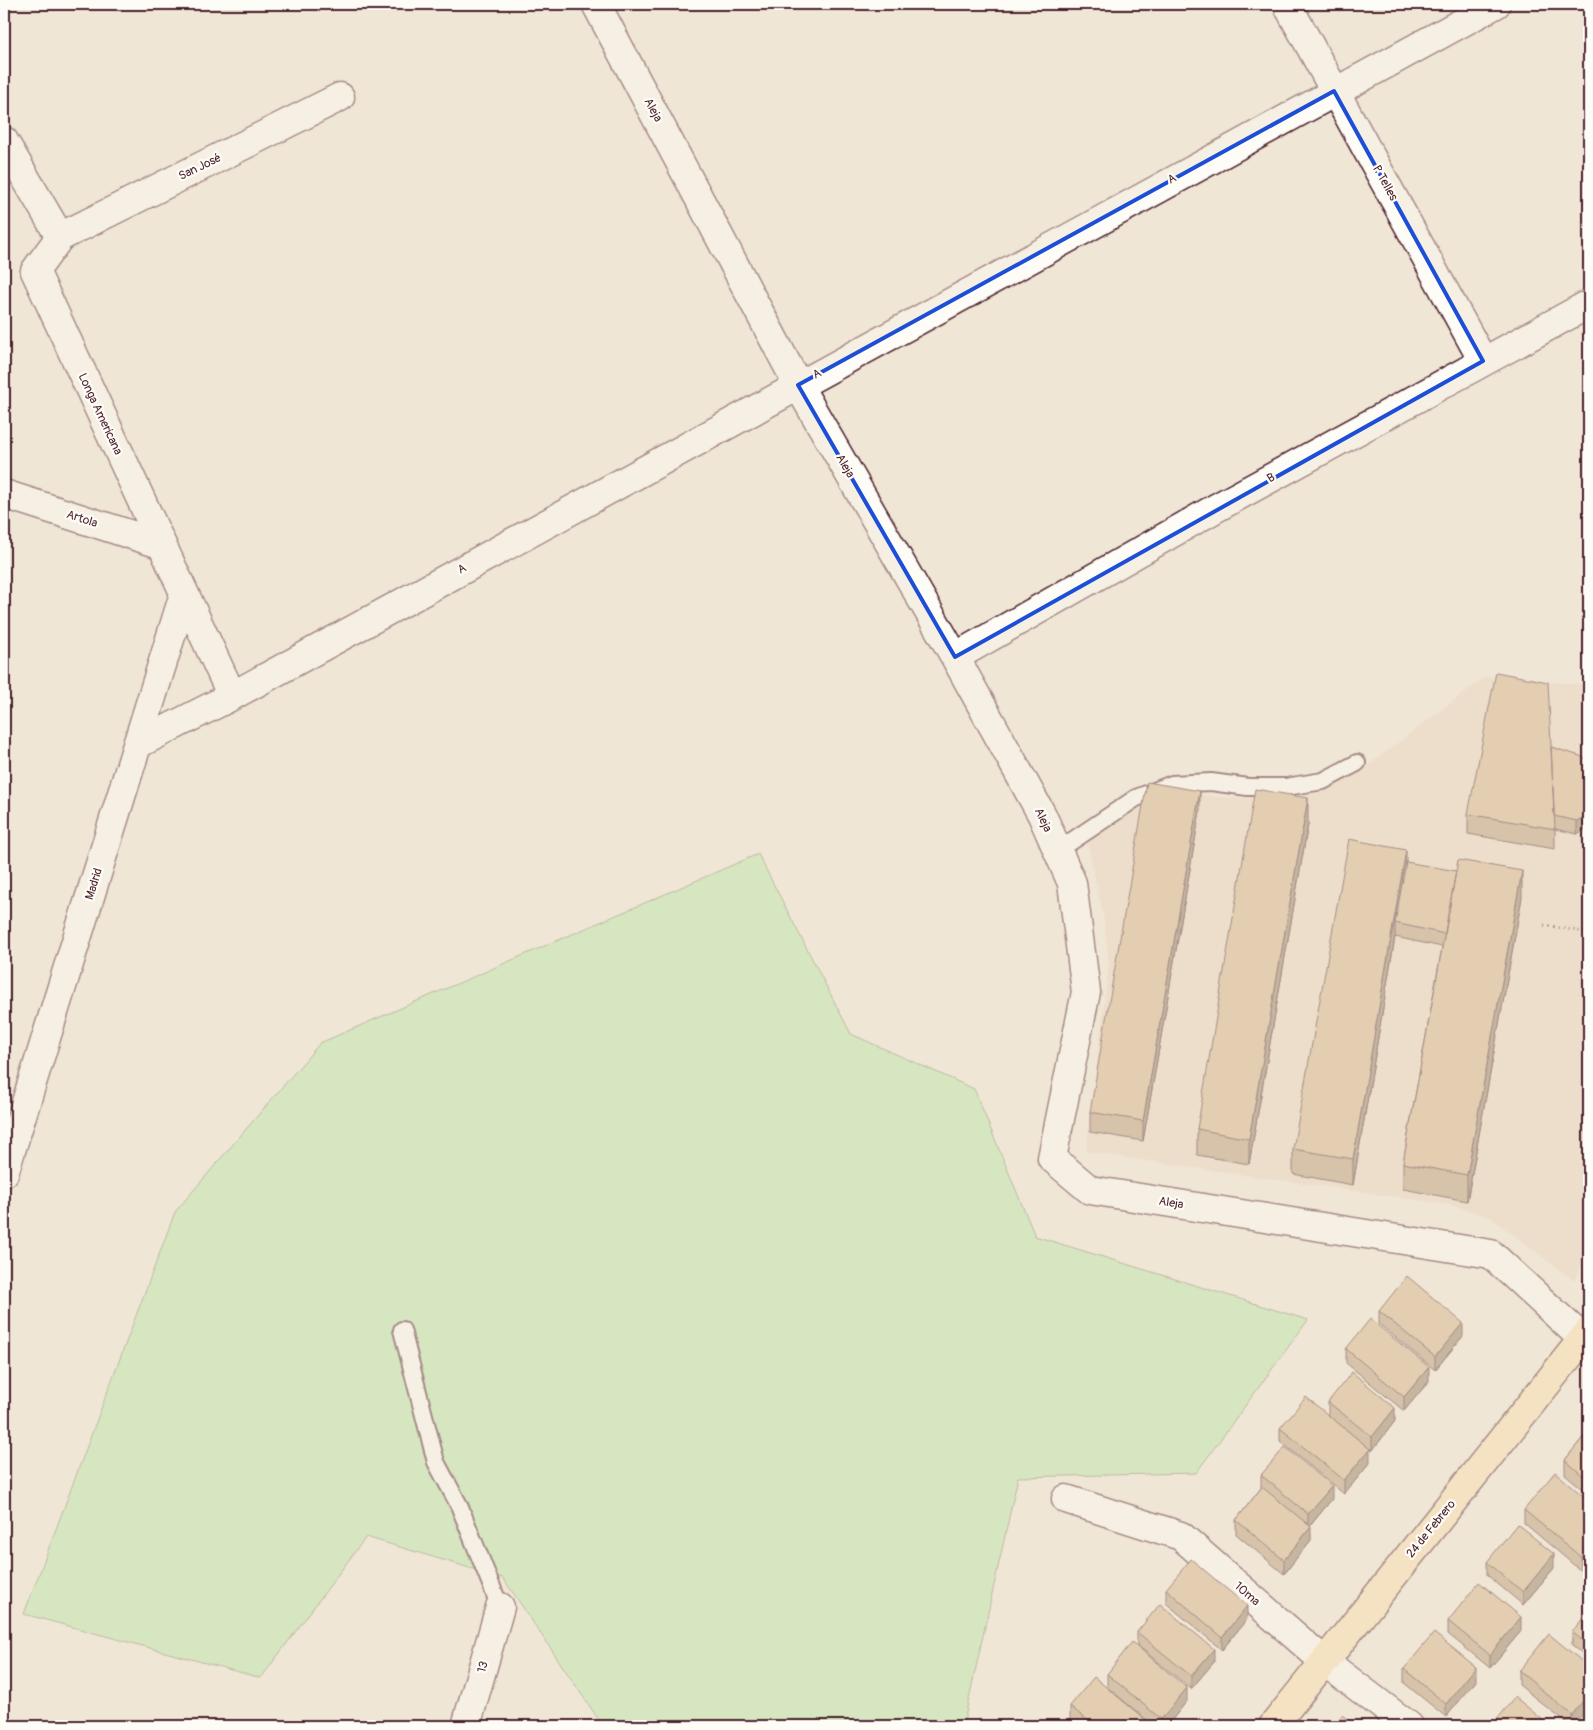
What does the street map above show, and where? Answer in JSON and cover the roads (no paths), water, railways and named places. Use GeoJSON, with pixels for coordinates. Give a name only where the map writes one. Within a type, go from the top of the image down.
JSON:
{"type":"FeatureCollection","features":[{"type":"Feature","properties":{"kind":"main road","name":"24 de Febrero"},"geometry":{"type":"LineString","coordinates":[[1273,1726],[1586,1335]]}},
{"type":"Feature","properties":{"kind":"street","name":"Aleja"},"geometry":{"type":"LineString","coordinates":[[596,4],[798,385],[955,658],[1042,815],[1072,883],[1086,992],[1052,1158],[1090,1190],[1491,1254],[1586,1335]]}},
{"type":"Feature","properties":{"kind":"street","name":"P. Telles"},"geometry":{"type":"LineString","coordinates":[[1287,4],[1484,361]]}},
{"type":"Feature","properties":{"kind":"street","name":"A"},"geometry":{"type":"LineString","coordinates":[[138,744],[232,696],[1496,4]]}},
{"type":"Feature","properties":{"kind":"street","name":"San José"},"geometry":{"type":"LineString","coordinates":[[60,237],[340,97]]}},
{"type":"Feature","properties":{"kind":"street"},"geometry":{"type":"LineString","coordinates":[[4,141],[60,237]]}},
{"type":"Feature","properties":{"kind":"street","name":"Longa Americana"},"geometry":{"type":"LineString","coordinates":[[60,237],[35,271],[232,696]]}},
{"type":"Feature","properties":{"kind":"street","name":"B"},"geometry":{"type":"LineString","coordinates":[[955,658],[1216,508],[1589,304]]}},
{"type":"Feature","properties":{"kind":"street","name":"Artola"},"geometry":{"type":"LineString","coordinates":[[4,494],[160,544]]}},
{"type":"Feature","properties":{"kind":"street","name":"Madrid"},"geometry":{"type":"LineString","coordinates":[[6,1159],[184,594]]}},
{"type":"Feature","properties":{"kind":"street","name":"10ma"},"geometry":{"type":"LineString","coordinates":[[1066,1499],[1181,1536],[1325,1662],[1409,1726]]}},
{"type":"Feature","properties":{"kind":"street","name":"13"},"geometry":{"type":"LineString","coordinates":[[466,1726],[500,1607]]}},
{"type":"Feature","properties":{"kind":"lane"},"geometry":{"type":"LineString","coordinates":[[1058,851],[1136,798],[1172,784],[1210,782],[1248,787],[1286,787],[1323,781],[1357,763]]}},
{"type":"Feature","properties":{"kind":"lane"},"geometry":{"type":"LineString","coordinates":[[402,1330],[436,1462],[459,1505],[500,1607]]}}]}
